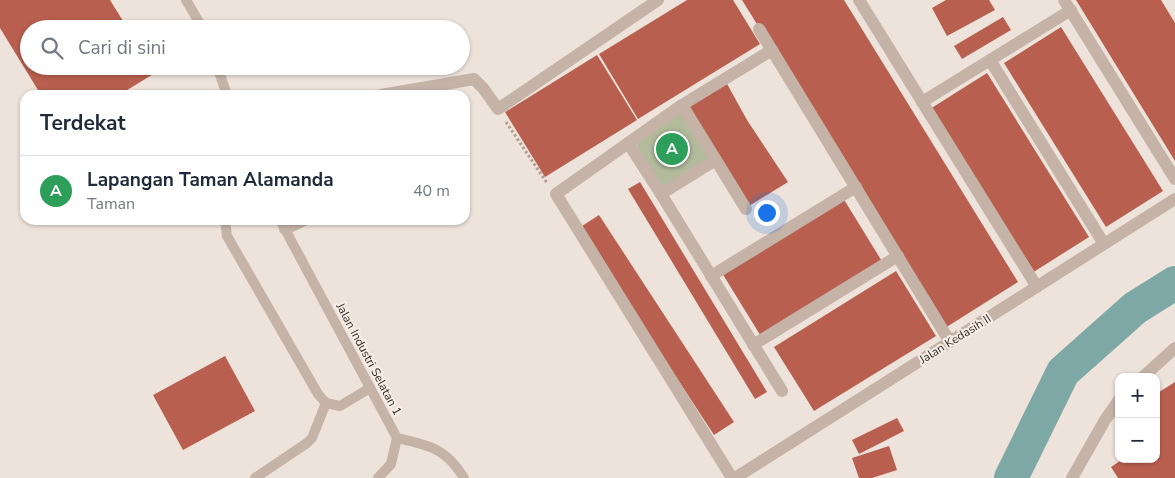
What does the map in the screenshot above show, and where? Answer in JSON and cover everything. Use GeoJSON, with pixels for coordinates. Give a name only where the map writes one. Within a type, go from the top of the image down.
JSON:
{"type":"FeatureCollection","features":[{"type":"Feature","properties":{"kind":"street"},"geometry":{"type":"LineString","coordinates":[[408,90],[474,78],[484,88],[498,109],[658,0]]}},
{"type":"Feature","properties":{"kind":"street"},"geometry":{"type":"LineString","coordinates":[[859,0],[1037,287]]}},
{"type":"Feature","properties":{"kind":"street"},"geometry":{"type":"LineString","coordinates":[[922,102],[990,60],[1067,5],[1175,179]]}},
{"type":"Feature","properties":{"kind":"street"},"geometry":{"type":"LineString","coordinates":[[759,29],[950,342]]}},
{"type":"Feature","properties":{"kind":"street"},"geometry":{"type":"LineString","coordinates":[[733,478],[556,194],[682,105],[772,50]]}},
{"type":"Feature","properties":{"kind":"street"},"geometry":{"type":"LineString","coordinates":[[990,60],[1104,244]]}},
{"type":"Feature","properties":{"kind":"street"},"geometry":{"type":"LineString","coordinates":[[682,105],[746,209]]}},
{"type":"Feature","properties":{"kind":"street"},"geometry":{"type":"LineString","coordinates":[[628,143],[782,391]]}},
{"type":"Feature","properties":{"kind":"street"},"geometry":{"type":"LineString","coordinates":[[661,194],[716,160]]}},
{"type":"Feature","properties":{"kind":"street"},"geometry":{"type":"LineString","coordinates":[[711,276],[856,187]]}},
{"type":"Feature","properties":{"kind":"street","name":"Jalan Kedasih II"},"geometry":{"type":"LineString","coordinates":[[733,478],[1175,199]]}},
{"type":"Feature","properties":{"kind":"street"},"geometry":{"type":"LineString","coordinates":[[753,345],[898,256]]}},
{"type":"Feature","properties":{"kind":"street"},"geometry":{"type":"LineString","coordinates":[[1147,373],[1175,348]]}},
{"type":"Feature","properties":{"kind":"street"},"geometry":{"type":"LineString","coordinates":[[1072,478],[1115,406]]}},
{"type":"Feature","properties":{"kind":"lane"},"geometry":{"type":"LineString","coordinates":[[186,0],[198,20]]}},
{"type":"Feature","properties":{"kind":"lane"},"geometry":{"type":"LineString","coordinates":[[220,75],[225,90]]}},
{"type":"Feature","properties":{"kind":"lane"},"geometry":{"type":"LineString","coordinates":[[226,225],[227,236],[318,394],[326,403],[340,406],[370,388]]}},
{"type":"Feature","properties":{"kind":"lane","name":"Jalan Industri Selatan 1"},"geometry":{"type":"LineString","coordinates":[[283,225],[397,438]]}},
{"type":"Feature","properties":{"kind":"lane"},"geometry":{"type":"LineString","coordinates":[[255,478],[312,438],[326,403]]}},
{"type":"Feature","properties":{"kind":"lane"},"geometry":{"type":"LineString","coordinates":[[378,478],[391,464],[397,438],[430,446],[440,451],[450,459],[464,478]]}},
{"type":"Feature","properties":{"kind":"path"},"geometry":{"type":"LineString","coordinates":[[498,109],[556,194]]}},
{"type":"Feature","properties":{"kind":"green space"},"geometry":{"type":"Polygon","coordinates":[[[681,109],[711,159],[662,189],[633,139],[681,109]]]}},
{"type":"Feature","properties":{"kind":"building"},"geometry":{"type":"Polygon","coordinates":[[[0,0],[110,0],[122,20],[20,20],[20,61],[0,28],[0,0]]]}},
{"type":"Feature","properties":{"kind":"building"},"geometry":{"type":"Polygon","coordinates":[[[687,0],[733,0],[760,44],[638,119],[599,54],[687,0]]]}},
{"type":"Feature","properties":{"kind":"building"},"geometry":{"type":"Polygon","coordinates":[[[742,0],[844,0],[1018,282],[945,328],[742,0]]]}},
{"type":"Feature","properties":{"kind":"building"},"geometry":{"type":"Polygon","coordinates":[[[946,0],[989,0],[995,10],[947,36],[932,8],[946,0]]]}},
{"type":"Feature","properties":{"kind":"building"},"geometry":{"type":"Polygon","coordinates":[[[1076,0],[1161,0],[1175,23],[1175,161],[1076,0]]]}},
{"type":"Feature","properties":{"kind":"building"},"geometry":{"type":"Polygon","coordinates":[[[1003,17],[1011,30],[962,59],[954,46],[1003,17]]]}},
{"type":"Feature","properties":{"kind":"building"},"geometry":{"type":"Polygon","coordinates":[[[1061,27],[1163,191],[1106,227],[1004,63],[1061,27]]]}},
{"type":"Feature","properties":{"kind":"building"},"geometry":{"type":"Polygon","coordinates":[[[597,55],[637,120],[545,177],[505,112],[597,55]]]}},
{"type":"Feature","properties":{"kind":"building"},"geometry":{"type":"Polygon","coordinates":[[[987,73],[1089,237],[1032,273],[930,109],[987,73]]]}},
{"type":"Feature","properties":{"kind":"building"},"geometry":{"type":"Polygon","coordinates":[[[29,75],[152,75],[127,90],[38,90],[29,75]]]}},
{"type":"Feature","properties":{"kind":"building"},"geometry":{"type":"Polygon","coordinates":[[[726,82],[747,120],[788,182],[749,206],[687,105],[726,82]]]}},
{"type":"Feature","properties":{"kind":"building"},"geometry":{"type":"Polygon","coordinates":[[[640,182],[767,392],[755,399],[628,189],[640,182]]]}},
{"type":"Feature","properties":{"kind":"building"},"geometry":{"type":"Polygon","coordinates":[[[843,198],[883,263],[762,338],[722,273],[843,198]]]}},
{"type":"Feature","properties":{"kind":"building"},"geometry":{"type":"Polygon","coordinates":[[[599,215],[734,422],[714,435],[579,228],[599,215]]]}},
{"type":"Feature","properties":{"kind":"building"},"geometry":{"type":"Polygon","coordinates":[[[896,271],[936,336],[814,411],[774,347],[896,271]]]}},
{"type":"Feature","properties":{"kind":"building"},"geometry":{"type":"Polygon","coordinates":[[[225,356],[255,411],[183,450],[153,395],[225,356]]]}},
{"type":"Feature","properties":{"kind":"building"},"geometry":{"type":"Polygon","coordinates":[[[1175,382],[1175,478],[1118,478],[1111,467],[1117,463],[1160,463],[1160,391],[1175,382]]]}},
{"type":"Feature","properties":{"kind":"building"},"geometry":{"type":"Polygon","coordinates":[[[897,418],[904,431],[859,454],[852,440],[897,418]]]}},
{"type":"Feature","properties":{"kind":"building"},"geometry":{"type":"Polygon","coordinates":[[[889,446],[897,470],[872,478],[859,478],[852,458],[889,446]]]}},
{"type":"Feature","properties":{"kind":"waterway"},"geometry":{"type":"LineString","coordinates":[[1011,478],[1063,372],[1135,308],[1175,283]]}},
{"type":"Feature","properties":{"kind":"place","name":"Lapangan Taman Alamanda"},"geometry":{"type":"Point","coordinates":[672,149]}}]}
